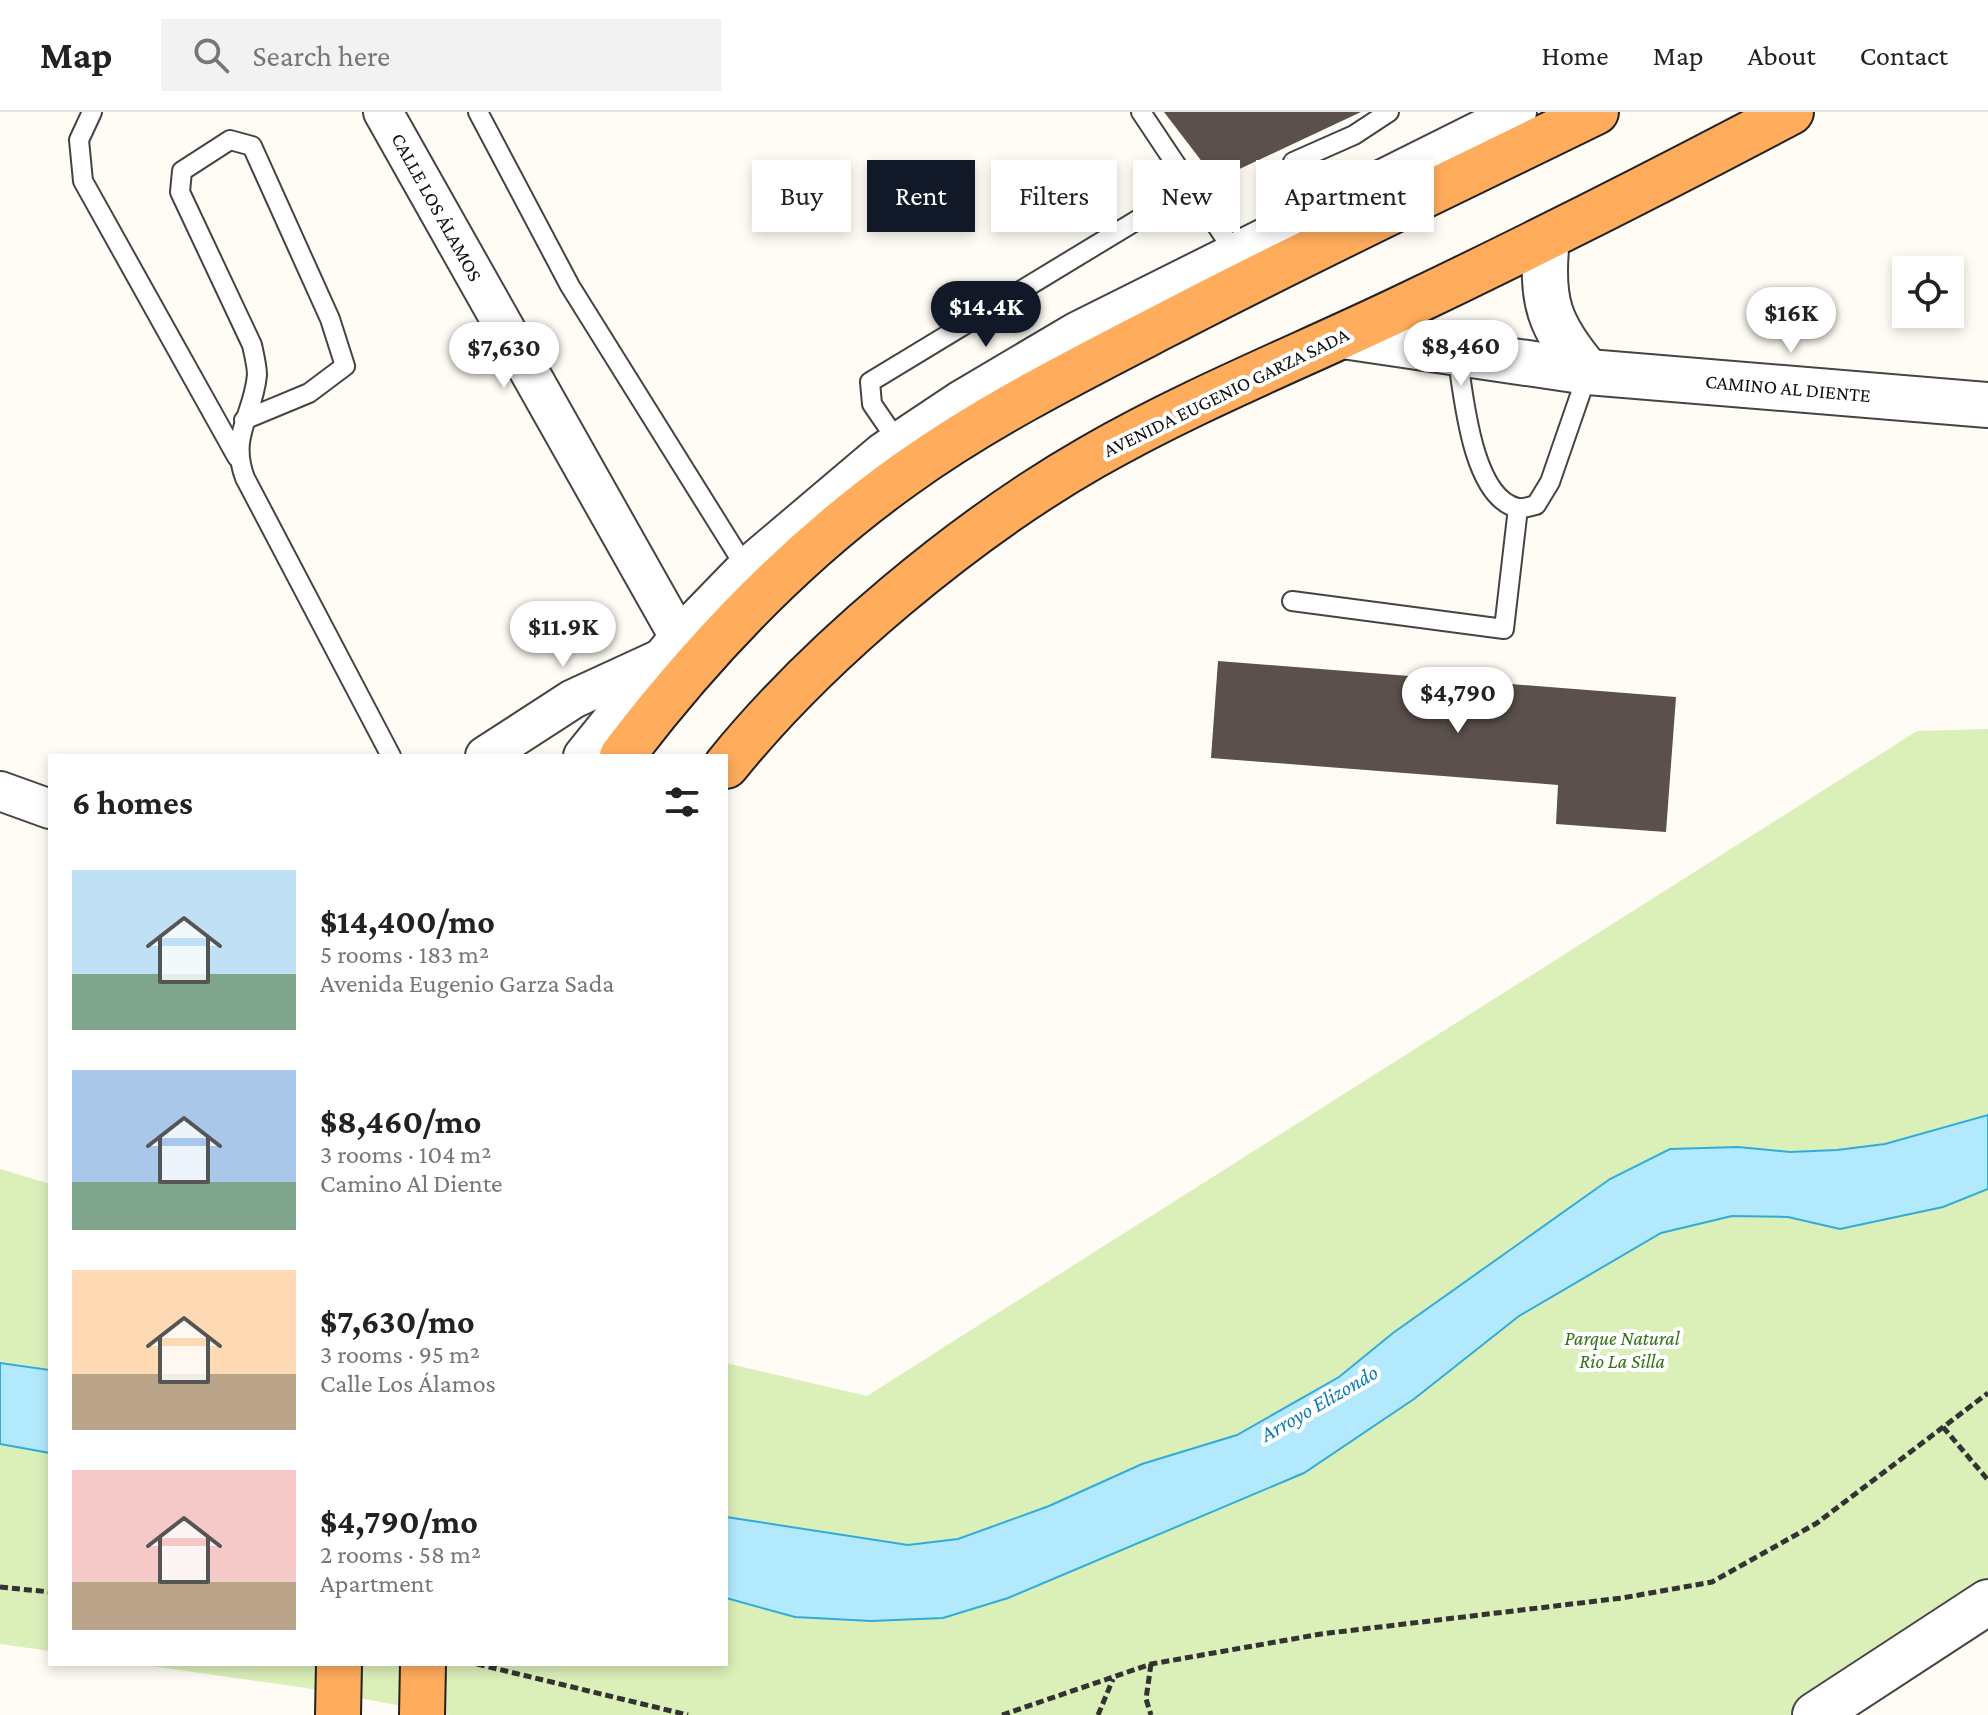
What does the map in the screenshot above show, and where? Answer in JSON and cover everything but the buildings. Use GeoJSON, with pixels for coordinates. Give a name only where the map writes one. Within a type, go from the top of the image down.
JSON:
{"type":"FeatureCollection","features":[{"type":"Feature","properties":{"kind":"highway"},"geometry":{"type":"LineString","coordinates":[[624,754],[696,662],[846,519],[905,474],[983,424],[1102,357],[1596,112]]}},
{"type":"Feature","properties":{"kind":"highway","name":"AVENIDA EUGENIO GARZA SADA"},"geometry":{"type":"LineString","coordinates":[[728,764],[752,734],[842,646],[933,567],[1018,501],[1094,456],[1212,395],[1547,239],[1791,112]]}},
{"type":"Feature","properties":{"kind":"street","name":"CALLE LOS ÁLAMOS"},"geometry":{"type":"LineString","coordinates":[[383,112],[671,648]]}},
{"type":"Feature","properties":{"kind":"street"},"geometry":{"type":"LineString","coordinates":[[585,754],[671,648],[746,568],[898,442],[961,400],[1076,332],[1517,112]]}},
{"type":"Feature","properties":{"kind":"street"},"geometry":{"type":"LineString","coordinates":[[1547,239],[1543,270],[1550,319],[1562,342],[1588,372]]}},
{"type":"Feature","properties":{"kind":"street","name":"CAMINO AL DIENTE"},"geometry":{"type":"LineString","coordinates":[[1343,336],[1588,372],[1988,405]]}},
{"type":"Feature","properties":{"kind":"street"},"geometry":{"type":"LineString","coordinates":[[497,753],[603,682],[671,648]]}},
{"type":"Feature","properties":{"kind":"street"},"geometry":{"type":"LineString","coordinates":[[0,791],[48,808]]}},
{"type":"Feature","properties":{"kind":"street"},"geometry":{"type":"LineString","coordinates":[[1815,1715],[1988,1602]]}},
{"type":"Feature","properties":{"kind":"lane"},"geometry":{"type":"LineString","coordinates":[[92,112],[79,140],[83,181],[237,457],[245,478],[390,754]]}},
{"type":"Feature","properties":{"kind":"lane"},"geometry":{"type":"LineString","coordinates":[[478,112],[570,286],[746,568]]}},
{"type":"Feature","properties":{"kind":"lane"},"geometry":{"type":"LineString","coordinates":[[1141,112],[1176,160]]}},
{"type":"Feature","properties":{"kind":"lane"},"geometry":{"type":"LineString","coordinates":[[1298,160],[1354,135],[1389,112]]}},
{"type":"Feature","properties":{"kind":"lane"},"geometry":{"type":"LineString","coordinates":[[237,457],[244,420],[257,372],[252,345],[180,192],[182,171],[230,140],[252,146],[330,319],[345,366],[309,393],[244,420]]}},
{"type":"Feature","properties":{"kind":"lane"},"geometry":{"type":"LineString","coordinates":[[898,442],[872,404],[870,382],[1133,223]]}},
{"type":"Feature","properties":{"kind":"lane"},"geometry":{"type":"LineString","coordinates":[[1221,232],[1235,253]]}},
{"type":"Feature","properties":{"kind":"lane"},"geometry":{"type":"LineString","coordinates":[[1457,353],[1478,464],[1496,496],[1518,508],[1536,505],[1550,482],[1588,372]]}},
{"type":"Feature","properties":{"kind":"lane"},"geometry":{"type":"LineString","coordinates":[[1292,601],[1504,629],[1518,508]]}},
{"type":"Feature","properties":{"kind":"path"},"geometry":{"type":"LineString","coordinates":[[1002,1715],[1151,1664],[1321,1634],[1622,1598],[1712,1582],[1817,1523],[1988,1393]]}},
{"type":"Feature","properties":{"kind":"path"},"geometry":{"type":"LineString","coordinates":[[1943,1427],[1988,1480]]}},
{"type":"Feature","properties":{"kind":"path"},"geometry":{"type":"LineString","coordinates":[[0,1587],[48,1592]]}},
{"type":"Feature","properties":{"kind":"path"},"geometry":{"type":"LineString","coordinates":[[1151,1664],[1146,1699],[1151,1715]]}},
{"type":"Feature","properties":{"kind":"path"},"geometry":{"type":"LineString","coordinates":[[485,1666],[688,1715]]}},
{"type":"Feature","properties":{"kind":"path"},"geometry":{"type":"LineString","coordinates":[[1098,1715],[1113,1678]]}},
{"type":"Feature","properties":{"kind":"green space","name":"Parque Natural Rio La Silla"},"geometry":{"type":"Polygon","coordinates":[[[1988,729],[1988,1602],[1815,1715],[450,1715],[306,1688],[151,1666],[728,1666],[728,1363],[867,1396],[1917,731],[1988,729]]]}},
{"type":"Feature","properties":{"kind":"green space"},"geometry":{"type":"Polygon","coordinates":[[[0,1169],[48,1183],[48,1651],[0,1644],[0,1169]]]}},
{"type":"Feature","properties":{"kind":"water","name":"Arroyo Elizondo"},"geometry":{"type":"Polygon","coordinates":[[[1988,1115],[1988,1189],[1943,1207],[1840,1229],[1788,1217],[1732,1216],[1661,1233],[1519,1316],[1414,1399],[1304,1473],[1008,1598],[943,1618],[871,1621],[795,1617],[728,1599],[728,1517],[908,1545],[958,1539],[1049,1506],[1142,1464],[1237,1435],[1339,1377],[1393,1333],[1610,1179],[1670,1149],[1738,1147],[1790,1152],[1885,1144],[1988,1115]]]}},
{"type":"Feature","properties":{"kind":"water"},"geometry":{"type":"Polygon","coordinates":[[[0,1363],[48,1370],[48,1453],[0,1444],[0,1363]]]}}]}
